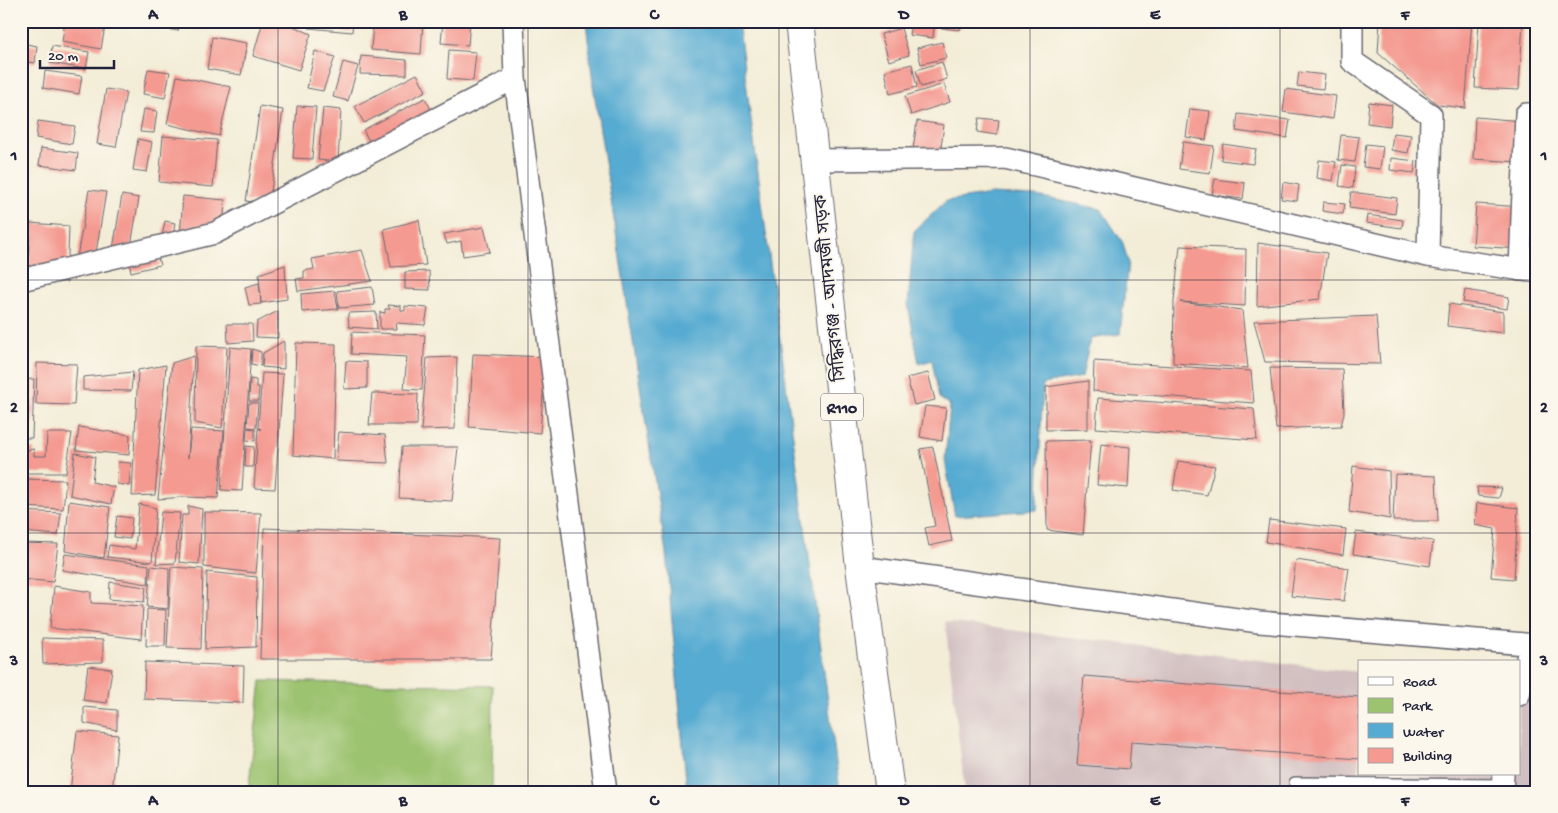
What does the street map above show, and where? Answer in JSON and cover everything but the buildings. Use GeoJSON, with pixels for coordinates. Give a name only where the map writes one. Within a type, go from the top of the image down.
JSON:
{"type":"FeatureCollection","features":[{"type":"Feature","properties":{"kind":"main road","name":"সিদ্ধিরগঞ্জ - আদমজী সড়ক"},"geometry":{"type":"LineString","coordinates":[[798,21],[860,567],[890,792]]}},
{"type":"Feature","properties":{"kind":"street"},"geometry":{"type":"LineString","coordinates":[[513,21],[515,78],[606,792]]}},
{"type":"Feature","properties":{"kind":"street"},"geometry":{"type":"LineString","coordinates":[[1352,21],[1352,61],[1431,115],[1428,256]]}},
{"type":"Feature","properties":{"kind":"street"},"geometry":{"type":"LineString","coordinates":[[21,280],[215,233],[515,78]]}},
{"type":"Feature","properties":{"kind":"street"},"geometry":{"type":"LineString","coordinates":[[815,160],[1005,158],[1428,256],[1529,271],[1526,114],[1537,114]]}},
{"type":"Feature","properties":{"kind":"street"},"geometry":{"type":"LineString","coordinates":[[860,567],[1259,622],[1533,645],[1520,691]]}},
{"type":"Feature","properties":{"kind":"lane"},"geometry":{"type":"LineString","coordinates":[[1295,792],[1295,783],[1503,784]]}},
{"type":"Feature","properties":{"kind":"shaded area"},"geometry":{"type":"Polygon","coordinates":[[[945,622],[1358,672],[1358,776],[1520,776],[1520,691],[1537,693],[1537,792],[965,792],[945,622]]]}},
{"type":"Feature","properties":{"kind":"green space"},"geometry":{"type":"Polygon","coordinates":[[[261,681],[493,686],[492,792],[248,792],[261,681]]]}},
{"type":"Feature","properties":{"kind":"water"},"geometry":{"type":"Polygon","coordinates":[[[586,21],[738,21],[840,792],[687,792],[666,553],[593,85],[586,21]]]}},
{"type":"Feature","properties":{"kind":"water"},"geometry":{"type":"Polygon","coordinates":[[[990,194],[1037,196],[1101,209],[1123,243],[1128,263],[1120,334],[1090,339],[1082,377],[1043,384],[1037,510],[955,516],[945,460],[950,405],[939,398],[932,360],[919,364],[908,305],[914,231],[946,201],[990,194]]]}}]}
